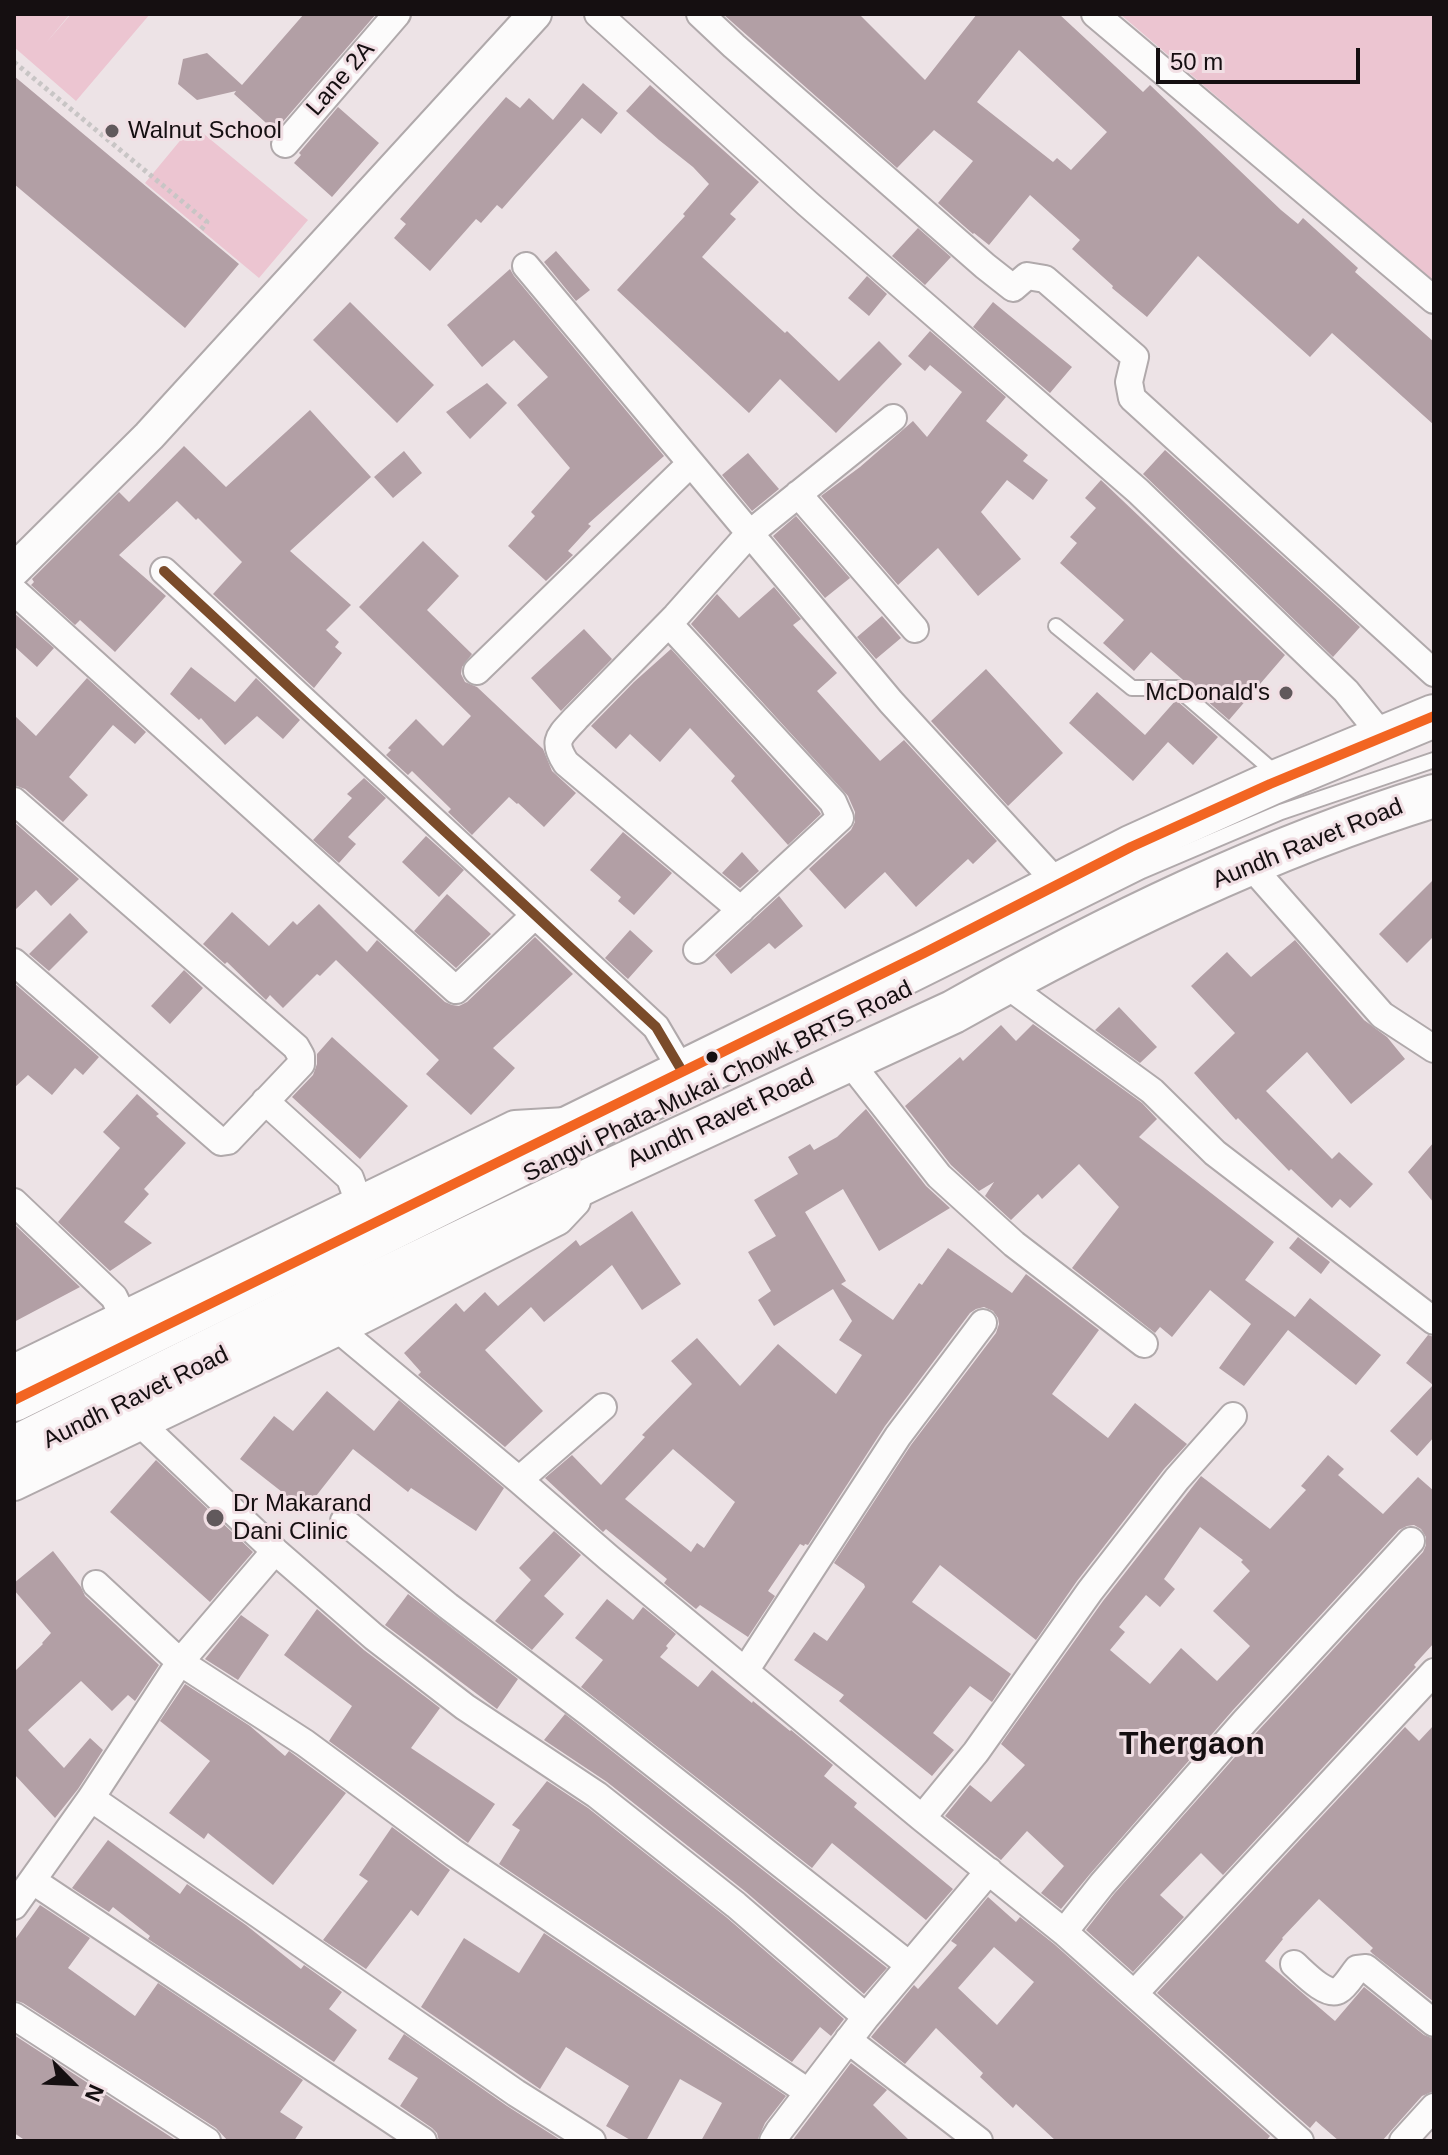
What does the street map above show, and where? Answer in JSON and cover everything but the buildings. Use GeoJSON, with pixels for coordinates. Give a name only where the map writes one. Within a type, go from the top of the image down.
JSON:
{"type":"FeatureCollection","features":[{"type":"Feature","properties":{"kind":"main road"},"geometry":{"type":"LineString","coordinates":[[14,1400],[579,1123],[1131,847],[1282,779],[1434,716]]}},
{"type":"Feature","properties":{"kind":"main road","name":"Aundh Ravet Road"},"geometry":{"type":"LineString","coordinates":[[21,1460],[598,1176],[953,1012],[1159,905],[1294,845],[1434,796]]}},
{"type":"Feature","properties":{"kind":"street","name":"Lane 2A"},"geometry":{"type":"LineString","coordinates":[[285,144],[397,14]]}},
{"type":"Feature","properties":{"kind":"street"},"geometry":{"type":"LineString","coordinates":[[14,570],[149,436],[535,14]]}},
{"type":"Feature","properties":{"kind":"street"},"geometry":{"type":"LineString","coordinates":[[598,14],[808,204],[1138,491],[1346,691],[1384,738]]}},
{"type":"Feature","properties":{"kind":"street"},"geometry":{"type":"LineString","coordinates":[[700,14],[1013,288],[1027,276],[1045,279],[1135,357],[1129,382],[1132,398],[1434,673]]}},
{"type":"Feature","properties":{"kind":"street"},"geometry":{"type":"LineString","coordinates":[[1095,14],[1434,300]]}},
{"type":"Feature","properties":{"kind":"street"},"geometry":{"type":"LineString","coordinates":[[526,266],[891,702],[1059,885]]}},
{"type":"Feature","properties":{"kind":"street"},"geometry":{"type":"LineString","coordinates":[[741,910],[566,763],[557,744],[560,735],[669,624],[749,534],[893,418]]}},
{"type":"Feature","properties":{"kind":"street"},"geometry":{"type":"LineString","coordinates":[[477,671],[690,464]]}},
{"type":"Feature","properties":{"kind":"street"},"geometry":{"type":"LineString","coordinates":[[798,494],[915,629]]}},
{"type":"Feature","properties":{"kind":"street"},"geometry":{"type":"LineString","coordinates":[[164,571],[656,1027],[682,1071]]}},
{"type":"Feature","properties":{"kind":"street"},"geometry":{"type":"LineString","coordinates":[[14,591],[456,990],[535,915]]}},
{"type":"Feature","properties":{"kind":"street"},"geometry":{"type":"LineString","coordinates":[[669,624],[833,802],[840,818],[697,950]]}},
{"type":"Feature","properties":{"kind":"street"},"geometry":{"type":"LineString","coordinates":[[14,801],[296,1047],[301,1064],[228,1141],[221,1142],[14,962]]}},
{"type":"Feature","properties":{"kind":"street"},"geometry":{"type":"LineString","coordinates":[[1250,865],[1382,1015],[1434,1049]]}},
{"type":"Feature","properties":{"kind":"street"},"geometry":{"type":"LineString","coordinates":[[1004,983],[1152,1091],[1205,1144],[1434,1321]]}},
{"type":"Feature","properties":{"kind":"street"},"geometry":{"type":"LineString","coordinates":[[848,1060],[939,1176],[1014,1244],[1144,1344]]}},
{"type":"Feature","properties":{"kind":"street"},"geometry":{"type":"LineString","coordinates":[[265,1101],[350,1178],[359,1203]]}},
{"type":"Feature","properties":{"kind":"street"},"geometry":{"type":"LineString","coordinates":[[14,1371],[515,1127],[579,1123]]}},
{"type":"Feature","properties":{"kind":"street"},"geometry":{"type":"LineString","coordinates":[[21,1460],[140,1423],[338,1329],[557,1219],[598,1176]]}},
{"type":"Feature","properties":{"kind":"street"},"geometry":{"type":"LineString","coordinates":[[14,1202],[114,1297],[124,1318]]}},
{"type":"Feature","properties":{"kind":"street"},"geometry":{"type":"LineString","coordinates":[[745,1671],[898,1436],[983,1323]]}},
{"type":"Feature","properties":{"kind":"street"},"geometry":{"type":"LineString","coordinates":[[338,1329],[745,1671],[1064,1932],[1286,2136]]}},
{"type":"Feature","properties":{"kind":"street"},"geometry":{"type":"LineString","coordinates":[[519,1480],[603,1407]]}},
{"type":"Feature","properties":{"kind":"street"},"geometry":{"type":"LineString","coordinates":[[922,1818],[981,1746],[1090,1591],[1177,1479],[1233,1416]]}},
{"type":"Feature","properties":{"kind":"street"},"geometry":{"type":"LineString","coordinates":[[140,1423],[275,1551],[374,1637],[465,1707],[597,1795],[736,1905],[866,2017]]}},
{"type":"Feature","properties":{"kind":"street"},"geometry":{"type":"LineString","coordinates":[[344,1521],[448,1606],[908,1964]]}},
{"type":"Feature","properties":{"kind":"street"},"geometry":{"type":"LineString","coordinates":[[1064,1932],[1102,1884],[1245,1721],[1411,1541]]}},
{"type":"Feature","properties":{"kind":"street"},"geometry":{"type":"LineString","coordinates":[[14,1906],[91,1798],[180,1662],[275,1551]]}},
{"type":"Feature","properties":{"kind":"street"},"geometry":{"type":"LineString","coordinates":[[96,1584],[180,1662],[305,1743],[454,1853],[808,2092]]}},
{"type":"Feature","properties":{"kind":"street"},"geometry":{"type":"LineString","coordinates":[[1134,1994],[1434,1672]]}},
{"type":"Feature","properties":{"kind":"street"},"geometry":{"type":"LineString","coordinates":[[91,1798],[516,2093],[592,2141]]}},
{"type":"Feature","properties":{"kind":"street"},"geometry":{"type":"LineString","coordinates":[[773,2141],[908,1964],[989,1871]]}},
{"type":"Feature","properties":{"kind":"street"},"geometry":{"type":"LineString","coordinates":[[33,1881],[423,2141]]}},
{"type":"Feature","properties":{"kind":"street"},"geometry":{"type":"LineString","coordinates":[[1294,1964],[1323,1989],[1333,1993],[1340,1990],[1357,1969],[1366,1968],[1434,2023]]}},
{"type":"Feature","properties":{"kind":"street"},"geometry":{"type":"LineString","coordinates":[[14,2016],[207,2141]]}},
{"type":"Feature","properties":{"kind":"street"},"geometry":{"type":"LineString","coordinates":[[848,2040],[979,2141]]}},
{"type":"Feature","properties":{"kind":"street"},"geometry":{"type":"LineString","coordinates":[[1403,2141],[1434,2107]]}},
{"type":"Feature","properties":{"kind":"lane"},"geometry":{"type":"LineString","coordinates":[[1056,626],[1132,688],[1177,688],[1282,779]]}},
{"type":"Feature","properties":{"kind":"lane","name":"Sangvi Phata-Mukai Chowk BRTS Road"},"geometry":{"type":"LineString","coordinates":[[21,1460],[1142,871],[1281,812],[1434,760]]}},
{"type":"Feature","properties":{"kind":"path"},"geometry":{"type":"LineString","coordinates":[[14,62],[207,222],[200,231]]}},
{"type":"Feature","properties":{"kind":"shaded area"},"geometry":{"type":"Polygon","coordinates":[[[14,14],[70,14],[46,43],[71,14],[150,14],[76,101],[14,47],[14,14]]]}},
{"type":"Feature","properties":{"kind":"shaded area"},"geometry":{"type":"Polygon","coordinates":[[[1120,14],[1434,14],[1434,282],[1120,14]]]}},
{"type":"Feature","properties":{"kind":"shaded area"},"geometry":{"type":"Polygon","coordinates":[[[193,125],[308,220],[259,278],[145,183],[193,125]]]}},
{"type":"Feature","properties":{"kind":"transit line"},"geometry":{"type":"LineString","coordinates":[[164,571],[656,1027],[682,1071]]}},
{"type":"Feature","properties":{"kind":"transit line"},"geometry":{"type":"LineString","coordinates":[[14,1400],[924,953],[1131,847],[1270,784],[1434,716]]}},
{"type":"Feature","properties":{"kind":"place","name":"Walnut School"},"geometry":{"type":"Point","coordinates":[112,131]}},
{"type":"Feature","properties":{"kind":"place","name":"McDonald's"},"geometry":{"type":"Point","coordinates":[1286,693]}},
{"type":"Feature","properties":{"kind":"place","name":"Dr Makarand Dani Clinic"},"geometry":{"type":"Point","coordinates":[215,1518]}},
{"type":"Feature","properties":{"kind":"district","name":"Thergaon"},"geometry":{"type":"Point","coordinates":[1192,1745]}}]}
